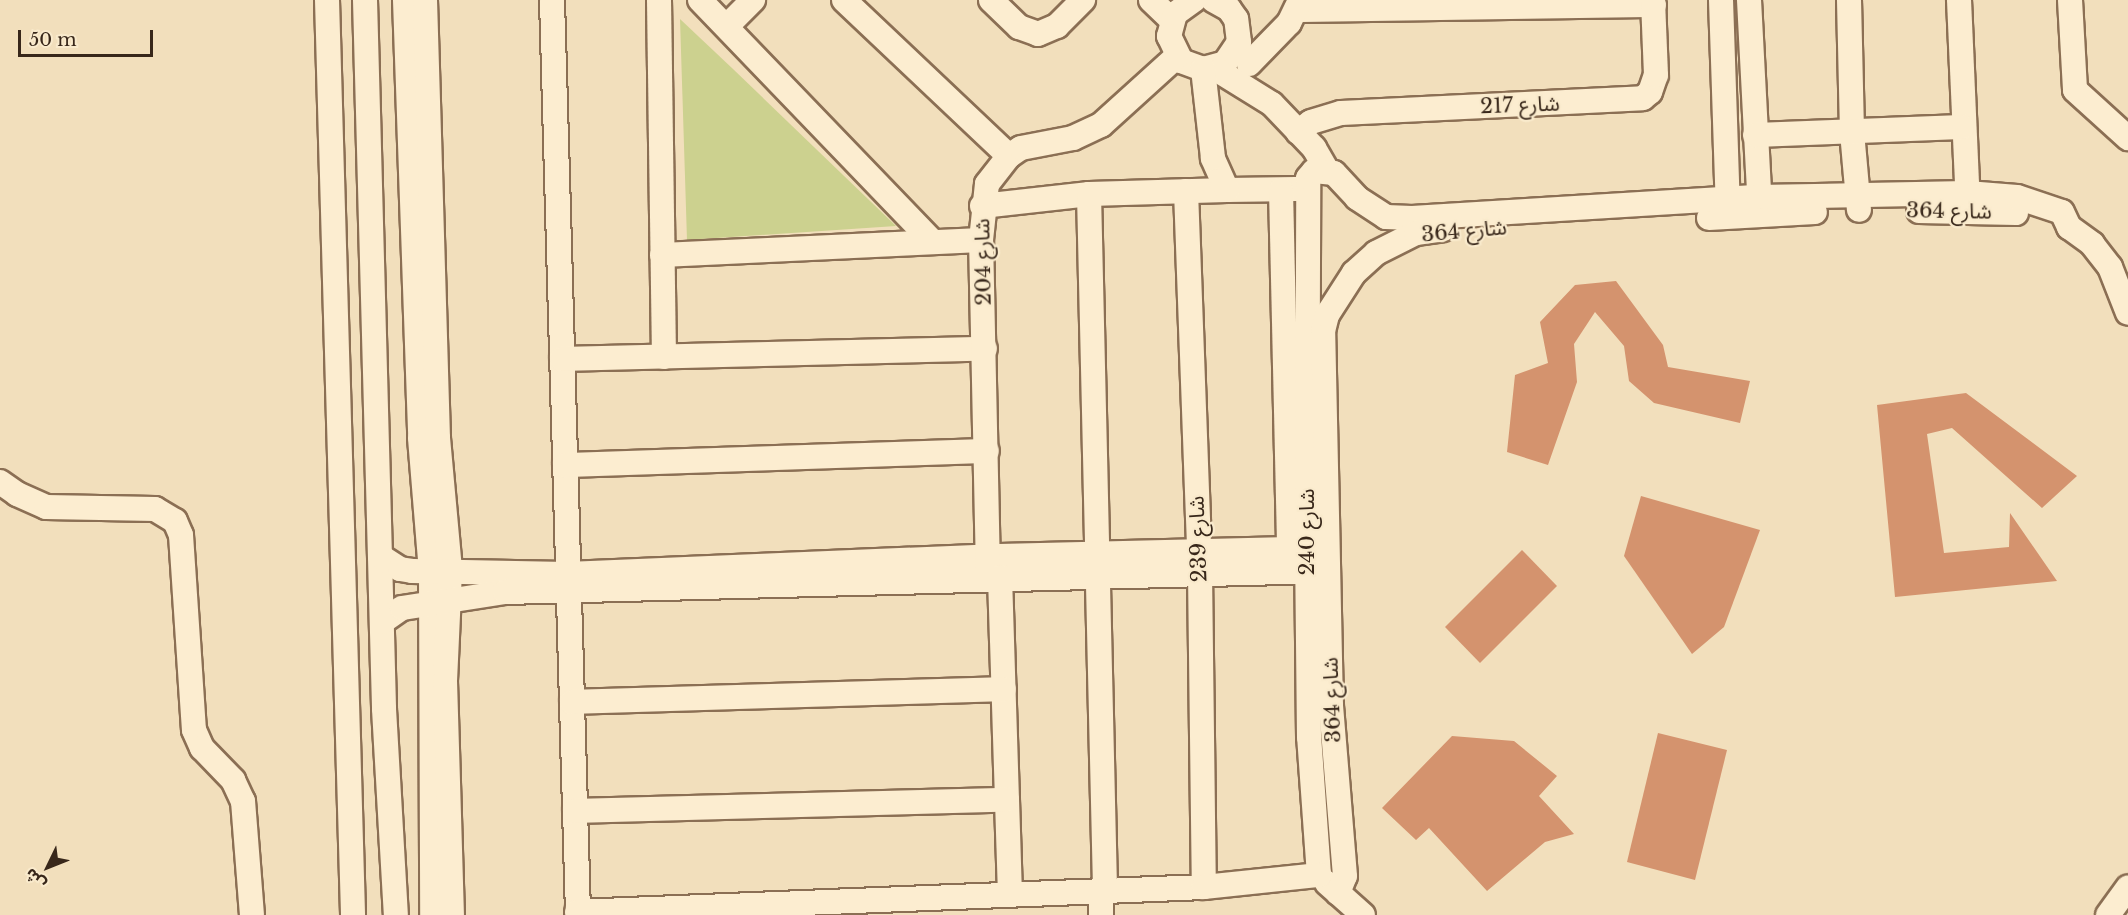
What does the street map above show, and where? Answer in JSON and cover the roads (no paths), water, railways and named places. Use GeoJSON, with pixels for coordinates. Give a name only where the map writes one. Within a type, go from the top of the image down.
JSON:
{"type":"FeatureCollection","features":[{"type":"Feature","properties":{"kind":"street"},"geometry":{"type":"LineString","coordinates":[[327,0],[353,915]]}},
{"type":"Feature","properties":{"kind":"street"},"geometry":{"type":"LineString","coordinates":[[365,0],[382,622],[396,915]]}},
{"type":"Feature","properties":{"kind":"street"},"geometry":{"type":"LineString","coordinates":[[405,0],[420,438],[440,571]]}},
{"type":"Feature","properties":{"kind":"street"},"geometry":{"type":"LineString","coordinates":[[425,0],[440,571],[452,915]]}},
{"type":"Feature","properties":{"kind":"street"},"geometry":{"type":"LineString","coordinates":[[552,0],[578,914],[890,907],[1000,902],[1103,891],[1204,887],[1312,876],[1338,893],[1363,915]]}},
{"type":"Feature","properties":{"kind":"street"},"geometry":{"type":"LineString","coordinates":[[659,0],[664,357]]}},
{"type":"Feature","properties":{"kind":"street"},"geometry":{"type":"LineString","coordinates":[[700,0],[932,241]]}},
{"type":"Feature","properties":{"kind":"street"},"geometry":{"type":"LineString","coordinates":[[727,26],[753,0]]}},
{"type":"Feature","properties":{"kind":"street"},"geometry":{"type":"LineString","coordinates":[[844,0],[1009,156],[1021,148],[1073,138],[1101,125],[1177,56]]}},
{"type":"Feature","properties":{"kind":"street"},"geometry":{"type":"LineString","coordinates":[[991,0],[1019,27],[1038,34],[1057,26],[1083,0]]}},
{"type":"Feature","properties":{"kind":"street"},"geometry":{"type":"LineString","coordinates":[[1151,0],[1183,6],[1169,36],[1177,56],[1191,67],[1208,69],[1272,104]]}},
{"type":"Feature","properties":{"kind":"street"},"geometry":{"type":"LineString","coordinates":[[982,206],[1089,194],[1186,190],[1281,190],[1314,179],[1298,132],[1272,104],[1244,53],[1236,19],[1229,9],[1213,0]]}},
{"type":"Feature","properties":{"kind":"street"},"geometry":{"type":"LineString","coordinates":[[1721,0],[1728,209]]}},
{"type":"Feature","properties":{"kind":"street"},"geometry":{"type":"LineString","coordinates":[[1749,0],[1760,206]]}},
{"type":"Feature","properties":{"kind":"street"},"geometry":{"type":"LineString","coordinates":[[1849,0],[1852,132],[1859,204]]}},
{"type":"Feature","properties":{"kind":"street"},"geometry":{"type":"LineString","coordinates":[[1959,0],[1962,127],[1967,202]]}},
{"type":"Feature","properties":{"kind":"street"},"geometry":{"type":"LineString","coordinates":[[2070,0],[2074,90],[2128,138]]}},
{"type":"Feature","properties":{"kind":"street"},"geometry":{"type":"LineString","coordinates":[[1208,69],[1225,63],[1279,34],[1298,5],[1654,3]]}},
{"type":"Feature","properties":{"kind":"street","name":"شارع 217"},"geometry":{"type":"LineString","coordinates":[[1298,132],[1318,119],[1341,113],[1643,98],[1654,85],[1656,75],[1654,3]]}},
{"type":"Feature","properties":{"kind":"street"},"geometry":{"type":"LineString","coordinates":[[1208,69],[1213,158],[1227,190]]}},
{"type":"Feature","properties":{"kind":"street"},"geometry":{"type":"LineString","coordinates":[[1755,135],[1962,127]]}},
{"type":"Feature","properties":{"kind":"street","name":"شارع 204"},"geometry":{"type":"LineString","coordinates":[[1000,902],[1007,800],[1004,689],[992,570],[981,240],[982,206],[987,184],[1009,156]]}},
{"type":"Feature","properties":{"kind":"street","name":"شارع 364"},"geometry":{"type":"LineString","coordinates":[[1314,179],[1386,217],[1412,219],[1728,209]]}},
{"type":"Feature","properties":{"kind":"street","name":"شارع 240"},"geometry":{"type":"LineString","coordinates":[[1309,560],[1314,179]]}},
{"type":"Feature","properties":{"kind":"street","name":"شارع 239"},"geometry":{"type":"LineString","coordinates":[[1186,190],[1199,562],[1204,887]]}},
{"type":"Feature","properties":{"kind":"street"},"geometry":{"type":"LineString","coordinates":[[1281,190],[1309,560],[1312,876]]}},
{"type":"Feature","properties":{"kind":"street"},"geometry":{"type":"LineString","coordinates":[[1089,194],[1098,565],[1103,891],[1101,915]]}},
{"type":"Feature","properties":{"kind":"street","name":"شارع 364"},"geometry":{"type":"LineString","coordinates":[[1338,893],[1345,876],[1331,706],[1309,560],[1323,331],[1327,315],[1354,273],[1377,253],[1416,233],[1442,229],[1760,206],[1967,202],[2069,227],[2092,244],[2110,267],[2128,313]]}},
{"type":"Feature","properties":{"kind":"street"},"geometry":{"type":"LineString","coordinates":[[662,255],[981,240]]}},
{"type":"Feature","properties":{"kind":"street"},"geometry":{"type":"LineString","coordinates":[[562,359],[985,349]]}},
{"type":"Feature","properties":{"kind":"street"},"geometry":{"type":"LineString","coordinates":[[565,465],[987,451]]}},
{"type":"Feature","properties":{"kind":"street"},"geometry":{"type":"LineString","coordinates":[[0,482],[17,494],[46,507],[155,509],[169,516],[179,528],[192,721],[202,748],[233,780],[243,801],[252,915]]}},
{"type":"Feature","properties":{"kind":"street"},"geometry":{"type":"LineString","coordinates":[[380,556],[400,569],[568,583]]}},
{"type":"Feature","properties":{"kind":"street"},"geometry":{"type":"LineString","coordinates":[[382,622],[402,608],[568,583],[1309,560]]}},
{"type":"Feature","properties":{"kind":"street"},"geometry":{"type":"LineString","coordinates":[[432,915],[441,603]]}},
{"type":"Feature","properties":{"kind":"street"},"geometry":{"type":"LineString","coordinates":[[572,702],[1004,689]]}},
{"type":"Feature","properties":{"kind":"street"},"geometry":{"type":"LineString","coordinates":[[574,811],[1007,800]]}}]}
